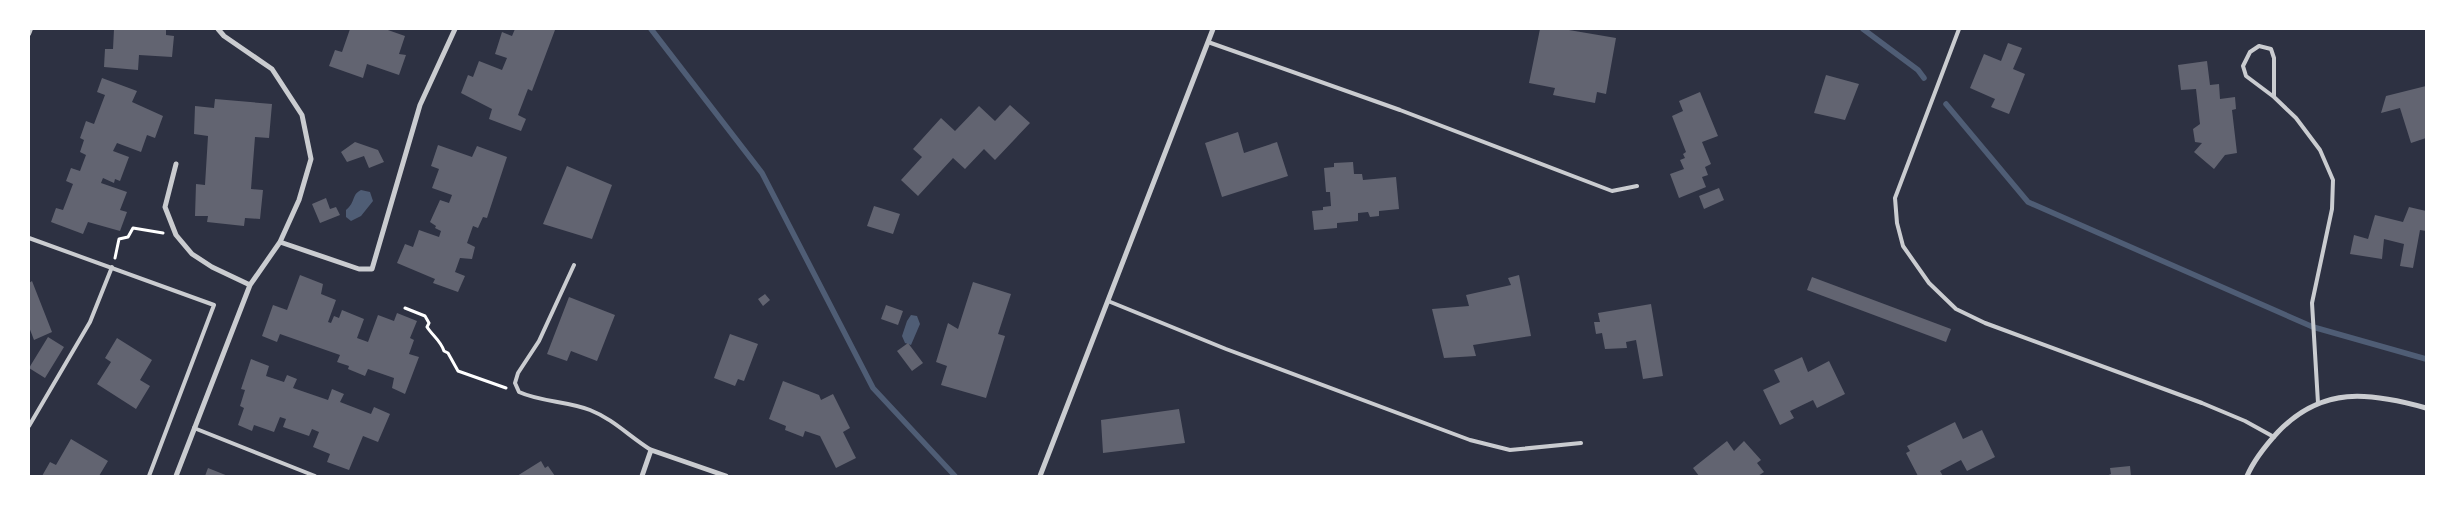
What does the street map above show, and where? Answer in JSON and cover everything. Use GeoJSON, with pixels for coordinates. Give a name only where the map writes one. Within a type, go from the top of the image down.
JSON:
{"type":"FeatureCollection","features":[{"type":"Feature","properties":{"kind":"street"},"geometry":{"type":"LineString","coordinates":[[176,476],[250,285],[280,242],[299,200],[311,159],[302,115],[272,69],[224,36],[218,29]]}},
{"type":"Feature","properties":{"kind":"street"},"geometry":{"type":"LineString","coordinates":[[280,242],[359,269],[372,269],[420,105],[455,29]]}},
{"type":"Feature","properties":{"kind":"street"},"geometry":{"type":"LineString","coordinates":[[1040,476],[1213,29]]}},
{"type":"Feature","properties":{"kind":"street"},"geometry":{"type":"LineString","coordinates":[[176,164],[165,207],[176,235],[192,254],[212,267],[250,285]]}},
{"type":"Feature","properties":{"kind":"street"},"geometry":{"type":"LineString","coordinates":[[2247,476],[2274,437],[2291,418],[2318,403],[2333,398],[2358,395],[2380,397],[2426,408]]}},
{"type":"Feature","properties":{"kind":"street"},"geometry":{"type":"LineString","coordinates":[[642,476],[651,450],[726,476]]}},
{"type":"Feature","properties":{"kind":"lane"},"geometry":{"type":"LineString","coordinates":[[29,34],[31,29]]}},
{"type":"Feature","properties":{"kind":"lane"},"geometry":{"type":"LineString","coordinates":[[1959,29],[1895,198],[1897,223],[1903,246],[1929,283],[1956,309],[1985,323],[2202,403],[2245,421],[2274,437]]}},
{"type":"Feature","properties":{"kind":"lane"},"geometry":{"type":"LineString","coordinates":[[1208,42],[1400,110],[1612,191],[1637,186]]}},
{"type":"Feature","properties":{"kind":"lane"},"geometry":{"type":"LineString","coordinates":[[2274,97],[2274,58],[2271,49],[2259,46],[2250,52],[2243,66],[2246,76],[2274,97],[2296,118],[2320,150],[2333,180],[2332,209],[2312,303],[2318,403]]}},
{"type":"Feature","properties":{"kind":"lane"},"geometry":{"type":"LineString","coordinates":[[29,238],[74,256],[112,266],[214,305],[149,476]]}},
{"type":"Feature","properties":{"kind":"lane"},"geometry":{"type":"LineString","coordinates":[[574,265],[543,334],[518,373],[516,383],[519,392],[530,397],[588,410],[607,418],[651,450]]}},
{"type":"Feature","properties":{"kind":"lane"},"geometry":{"type":"LineString","coordinates":[[29,426],[90,322],[112,266]]}},
{"type":"Feature","properties":{"kind":"lane"},"geometry":{"type":"LineString","coordinates":[[1108,301],[1226,349],[1470,440],[1510,450],[1581,442]]}},
{"type":"Feature","properties":{"kind":"lane"},"geometry":{"type":"LineString","coordinates":[[194,428],[308,475],[315,476]]}},
{"type":"Feature","properties":{"kind":"path"},"geometry":{"type":"LineString","coordinates":[[112,266],[119,239],[128,237],[133,228],[176,235]]}},
{"type":"Feature","properties":{"kind":"path"},"geometry":{"type":"LineString","coordinates":[[405,308],[425,316],[428,323],[427,327],[432,337],[442,344],[444,351],[448,352],[458,371],[519,392]]}},
{"type":"Feature","properties":{"kind":"water"},"geometry":{"type":"Polygon","coordinates":[[[361,190],[370,192],[373,201],[361,216],[351,221],[346,217],[346,210],[356,194],[361,190]]]}},
{"type":"Feature","properties":{"kind":"water"},"geometry":{"type":"Polygon","coordinates":[[[911,315],[917,316],[920,324],[911,345],[905,343],[902,336],[911,315]]]}},
{"type":"Feature","properties":{"kind":"building"},"geometry":{"type":"Polygon","coordinates":[[[114,29],[166,29],[166,35],[174,36],[172,57],[139,55],[138,70],[104,67],[105,49],[113,49],[114,29]]]}},
{"type":"Feature","properties":{"kind":"building"},"geometry":{"type":"Polygon","coordinates":[[[350,29],[385,29],[405,36],[399,54],[406,55],[399,75],[367,64],[363,78],[329,66],[335,50],[342,52],[350,29]]]}},
{"type":"Feature","properties":{"kind":"building"},"geometry":{"type":"Polygon","coordinates":[[[515,29],[555,30],[532,91],[528,89],[518,115],[526,119],[521,131],[489,119],[492,109],[461,93],[468,75],[473,77],[479,61],[502,70],[507,58],[495,54],[502,32],[512,36],[515,29]]]}},
{"type":"Feature","properties":{"kind":"building"},"geometry":{"type":"Polygon","coordinates":[[[1540,29],[1563,29],[1616,38],[1606,94],[1597,92],[1595,103],[1553,95],[1555,88],[1529,83],[1540,29]]]}},
{"type":"Feature","properties":{"kind":"building"},"geometry":{"type":"Polygon","coordinates":[[[2008,43],[2022,48],[2013,69],[2025,74],[2009,114],[1991,107],[1995,99],[1970,88],[1984,54],[2001,61],[2008,43]]]}},
{"type":"Feature","properties":{"kind":"building"},"geometry":{"type":"Polygon","coordinates":[[[2207,61],[2210,85],[2219,84],[2220,99],[2235,97],[2236,109],[2232,110],[2237,153],[2225,155],[2214,169],[2194,152],[2202,143],[2195,142],[2193,129],[2200,124],[2196,89],[2181,90],[2178,65],[2207,61]]]}},
{"type":"Feature","properties":{"kind":"building"},"geometry":{"type":"Polygon","coordinates":[[[1826,75],[1859,84],[1845,120],[1814,113],[1826,75]]]}},
{"type":"Feature","properties":{"kind":"building"},"geometry":{"type":"Polygon","coordinates":[[[102,78],[137,91],[132,102],[163,116],[155,138],[147,135],[141,152],[117,143],[113,151],[129,157],[120,181],[115,179],[114,183],[103,178],[101,183],[127,192],[120,210],[127,212],[120,231],[88,222],[83,234],[51,222],[56,208],[63,210],[73,184],[66,181],[71,168],[80,171],[86,155],[80,152],[84,140],[80,138],[86,121],[94,124],[105,95],[97,92],[102,78]]]}},
{"type":"Feature","properties":{"kind":"building"},"geometry":{"type":"Polygon","coordinates":[[[2426,86],[2426,138],[2411,143],[2400,108],[2381,113],[2386,96],[2426,86]]]}},
{"type":"Feature","properties":{"kind":"building"},"geometry":{"type":"Polygon","coordinates":[[[1700,92],[1718,136],[1702,142],[1711,164],[1705,167],[1708,175],[1702,177],[1706,187],[1679,198],[1670,174],[1684,169],[1680,160],[1685,158],[1683,154],[1686,152],[1672,116],[1683,111],[1679,101],[1700,92]]]}},
{"type":"Feature","properties":{"kind":"building"},"geometry":{"type":"Polygon","coordinates":[[[215,99],[272,104],[269,138],[255,137],[251,189],[263,190],[260,219],[245,218],[244,226],[207,222],[208,216],[195,216],[196,184],[205,185],[208,136],[194,134],[195,106],[214,108],[215,99]]]}},
{"type":"Feature","properties":{"kind":"building"},"geometry":{"type":"Polygon","coordinates":[[[1010,105],[1030,123],[995,160],[984,149],[965,169],[953,158],[918,196],[901,180],[922,157],[913,149],[941,118],[955,131],[979,106],[995,121],[1010,105]]]}},
{"type":"Feature","properties":{"kind":"building"},"geometry":{"type":"Polygon","coordinates":[[[1238,132],[1244,153],[1277,142],[1288,176],[1222,197],[1205,143],[1238,132]]]}},
{"type":"Feature","properties":{"kind":"building"},"geometry":{"type":"Polygon","coordinates":[[[355,142],[378,150],[384,162],[369,168],[364,156],[347,162],[341,152],[355,142]]]}},
{"type":"Feature","properties":{"kind":"building"},"geometry":{"type":"Polygon","coordinates":[[[438,145],[472,157],[477,146],[507,157],[487,218],[483,217],[478,228],[473,226],[467,243],[475,247],[472,259],[460,258],[455,272],[465,276],[458,292],[433,283],[435,279],[397,263],[405,244],[413,247],[419,230],[439,237],[441,231],[430,222],[440,200],[449,203],[452,195],[432,188],[439,169],[431,166],[438,145]]]}},
{"type":"Feature","properties":{"kind":"building"},"geometry":{"type":"Polygon","coordinates":[[[1353,162],[1354,174],[1362,174],[1363,180],[1396,177],[1399,209],[1379,211],[1379,216],[1370,217],[1368,212],[1358,213],[1358,221],[1337,223],[1337,228],[1314,230],[1312,211],[1323,210],[1323,207],[1331,206],[1330,192],[1326,192],[1324,168],[1334,167],[1334,163],[1353,162]]]}},
{"type":"Feature","properties":{"kind":"building"},"geometry":{"type":"Polygon","coordinates":[[[567,166],[612,185],[592,239],[543,224],[567,166]]]}},
{"type":"Feature","properties":{"kind":"building"},"geometry":{"type":"Polygon","coordinates":[[[1719,188],[1724,200],[1704,209],[1699,196],[1719,188]]]}},
{"type":"Feature","properties":{"kind":"building"},"geometry":{"type":"Polygon","coordinates":[[[326,198],[330,209],[336,207],[340,215],[320,223],[312,204],[326,198]]]}},
{"type":"Feature","properties":{"kind":"building"},"geometry":{"type":"Polygon","coordinates":[[[874,206],[900,214],[893,234],[867,226],[874,206]]]}},
{"type":"Feature","properties":{"kind":"building"},"geometry":{"type":"Polygon","coordinates":[[[2409,207],[2426,211],[2426,231],[2420,230],[2413,268],[2400,266],[2404,244],[2384,239],[2382,259],[2350,254],[2354,235],[2368,239],[2375,215],[2403,222],[2409,207]]]}},
{"type":"Feature","properties":{"kind":"building"},"geometry":{"type":"Polygon","coordinates":[[[300,275],[323,284],[321,294],[336,300],[328,322],[331,323],[334,316],[339,318],[342,310],[364,319],[357,338],[368,342],[378,315],[394,321],[397,313],[417,321],[410,338],[414,340],[409,354],[419,357],[405,394],[392,388],[394,378],[368,369],[365,376],[348,369],[349,366],[337,362],[340,355],[280,334],[277,342],[262,336],[273,305],[287,310],[300,275]]]}},
{"type":"Feature","properties":{"kind":"building"},"geometry":{"type":"Polygon","coordinates":[[[1519,275],[1531,336],[1473,345],[1476,356],[1444,358],[1432,309],[1469,306],[1466,295],[1511,285],[1508,278],[1519,275]]]}},
{"type":"Feature","properties":{"kind":"building"},"geometry":{"type":"Polygon","coordinates":[[[1812,277],[1951,329],[1946,342],[1807,290],[1812,277]]]}},
{"type":"Feature","properties":{"kind":"building"},"geometry":{"type":"Polygon","coordinates":[[[32,281],[52,332],[34,340],[29,327],[29,283],[32,281]]]}},
{"type":"Feature","properties":{"kind":"building"},"geometry":{"type":"Polygon","coordinates":[[[973,282],[1011,294],[998,334],[1005,336],[986,398],[941,385],[947,366],[936,362],[948,323],[958,329],[973,282]]]}},
{"type":"Feature","properties":{"kind":"building"},"geometry":{"type":"Polygon","coordinates":[[[765,294],[770,300],[763,306],[758,299],[765,294]]]}},
{"type":"Feature","properties":{"kind":"building"},"geometry":{"type":"Polygon","coordinates":[[[569,297],[615,315],[597,361],[571,351],[567,361],[547,354],[569,297]]]}},
{"type":"Feature","properties":{"kind":"building"},"geometry":{"type":"Polygon","coordinates":[[[1651,304],[1663,376],[1643,379],[1636,340],[1626,342],[1627,348],[1605,349],[1602,333],[1596,334],[1594,322],[1600,322],[1598,313],[1651,304]]]}},
{"type":"Feature","properties":{"kind":"building"},"geometry":{"type":"Polygon","coordinates":[[[886,305],[903,311],[898,325],[881,319],[886,305]]]}},
{"type":"Feature","properties":{"kind":"building"},"geometry":{"type":"Polygon","coordinates":[[[730,334],[758,344],[744,381],[738,379],[735,386],[714,378],[730,334]]]}},
{"type":"Feature","properties":{"kind":"building"},"geometry":{"type":"Polygon","coordinates":[[[48,337],[64,347],[45,378],[29,368],[48,337]]]}},
{"type":"Feature","properties":{"kind":"building"},"geometry":{"type":"Polygon","coordinates":[[[117,338],[152,360],[140,380],[150,386],[136,409],[97,384],[111,362],[105,358],[117,338]]]}},
{"type":"Feature","properties":{"kind":"building"},"geometry":{"type":"Polygon","coordinates":[[[908,343],[923,363],[912,371],[897,351],[908,343]]]}},
{"type":"Feature","properties":{"kind":"building"},"geometry":{"type":"Polygon","coordinates":[[[1802,357],[1808,372],[1829,361],[1845,394],[1817,408],[1813,400],[1790,411],[1794,418],[1780,425],[1763,390],[1780,382],[1774,370],[1802,357]]]}},
{"type":"Feature","properties":{"kind":"building"},"geometry":{"type":"Polygon","coordinates":[[[251,359],[269,366],[266,376],[284,382],[287,375],[297,379],[293,388],[328,400],[332,389],[344,394],[340,402],[371,414],[374,407],[390,414],[378,442],[363,436],[349,470],[327,462],[330,454],[313,447],[319,432],[312,429],[309,436],[283,427],[286,419],[280,417],[274,432],[254,425],[252,431],[238,425],[244,408],[240,406],[245,390],[241,389],[251,359]]]}},
{"type":"Feature","properties":{"kind":"building"},"geometry":{"type":"Polygon","coordinates":[[[783,381],[819,395],[821,400],[833,394],[850,428],[843,432],[856,458],[836,468],[820,436],[805,431],[803,437],[785,430],[786,426],[769,419],[783,381]]]}},
{"type":"Feature","properties":{"kind":"building"},"geometry":{"type":"Polygon","coordinates":[[[1179,409],[1185,443],[1103,453],[1101,420],[1179,409]]]}},
{"type":"Feature","properties":{"kind":"building"},"geometry":{"type":"Polygon","coordinates":[[[1955,422],[1963,439],[1982,430],[1995,457],[1967,471],[1961,460],[1940,471],[1943,476],[1918,476],[1906,453],[1910,451],[1907,446],[1955,422]]]}},
{"type":"Feature","properties":{"kind":"building"},"geometry":{"type":"Polygon","coordinates":[[[71,439],[108,461],[99,476],[42,476],[50,462],[56,465],[71,439]]]}},
{"type":"Feature","properties":{"kind":"building"},"geometry":{"type":"Polygon","coordinates":[[[1727,441],[1734,451],[1744,441],[1761,460],[1757,463],[1764,472],[1758,476],[1699,476],[1693,468],[1727,441]]]}},
{"type":"Feature","properties":{"kind":"building"},"geometry":{"type":"Polygon","coordinates":[[[541,461],[545,468],[548,466],[555,476],[517,476],[541,461]]]}},
{"type":"Feature","properties":{"kind":"building"},"geometry":{"type":"Polygon","coordinates":[[[2130,466],[2131,476],[2106,476],[2111,474],[2110,468],[2130,466]]]}},
{"type":"Feature","properties":{"kind":"building"},"geometry":{"type":"Polygon","coordinates":[[[208,468],[228,476],[205,476],[208,468]]]}},
{"type":"Feature","properties":{"kind":"waterway"},"geometry":{"type":"LineString","coordinates":[[651,29],[762,173],[873,388],[955,476]]}},
{"type":"Feature","properties":{"kind":"waterway"},"geometry":{"type":"LineString","coordinates":[[1863,29],[1918,70],[1924,78]]}},
{"type":"Feature","properties":{"kind":"waterway"},"geometry":{"type":"LineString","coordinates":[[1946,104],[2028,202],[2313,327],[2426,359]]}}]}
